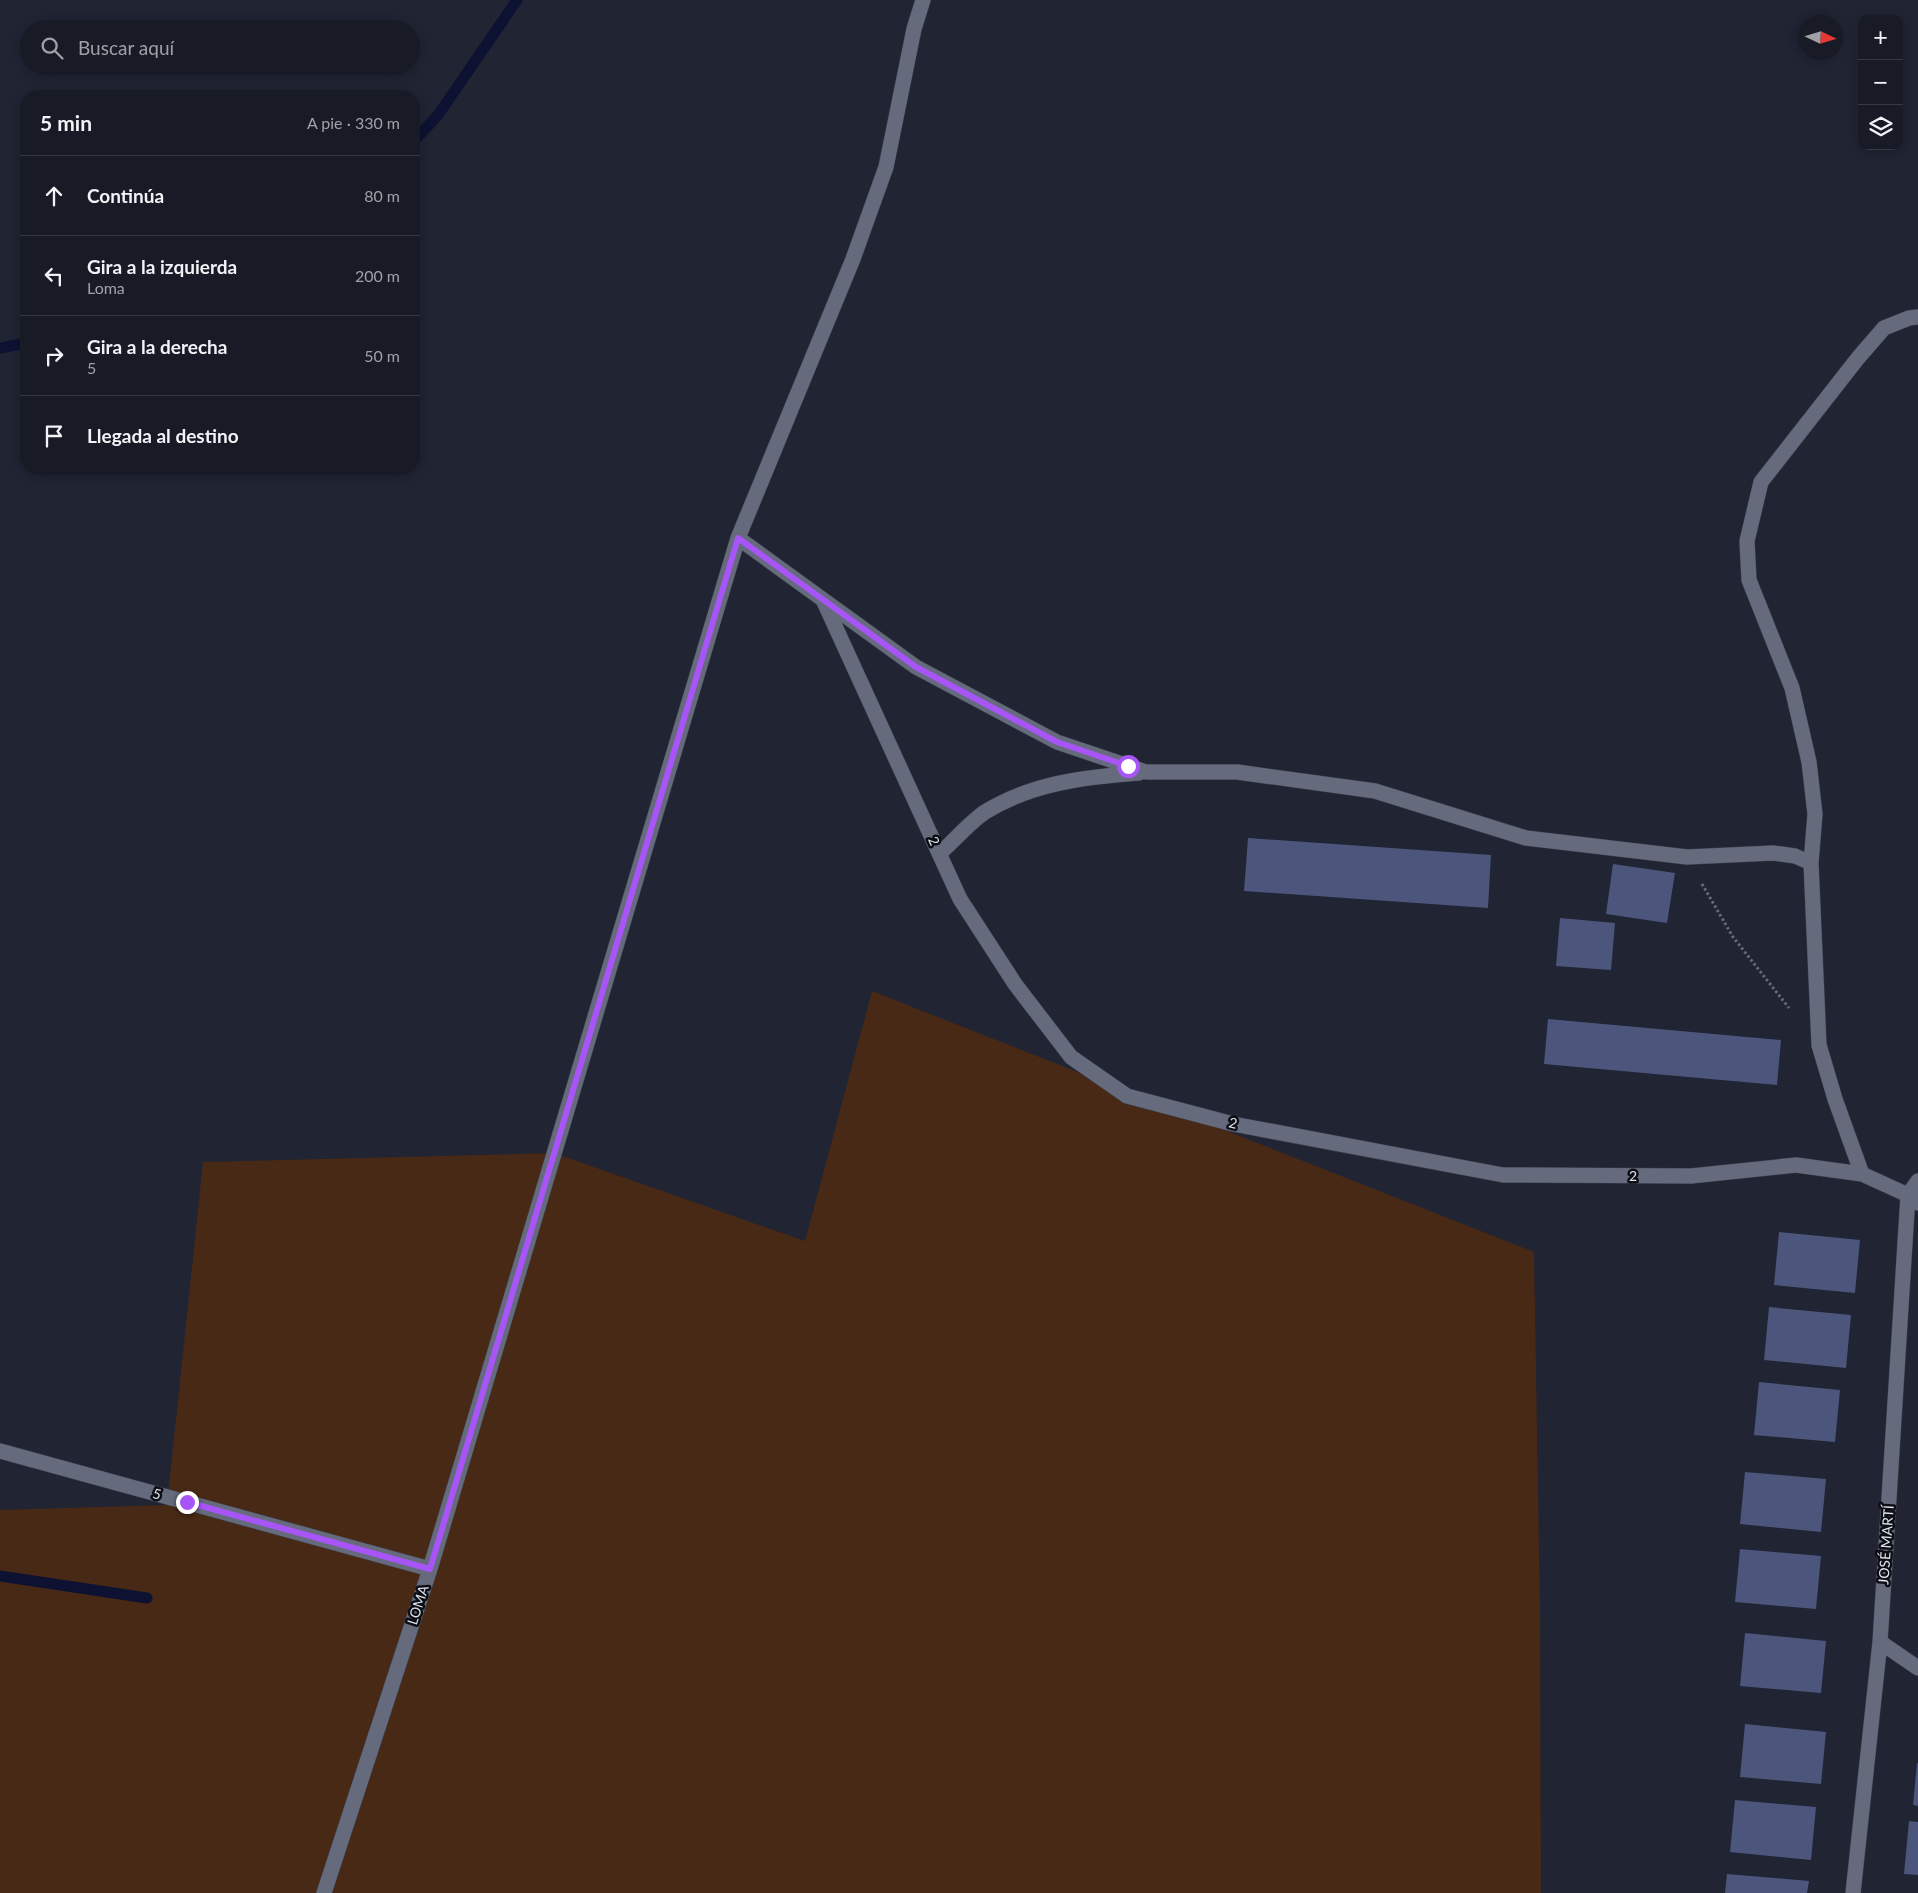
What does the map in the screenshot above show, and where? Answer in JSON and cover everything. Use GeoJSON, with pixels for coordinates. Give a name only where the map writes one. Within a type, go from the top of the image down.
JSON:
{"type":"FeatureCollection","features":[{"type":"Feature","properties":{"kind":"street","name":"LOMA"},"geometry":{"type":"LineString","coordinates":[[324,1893],[430,1569],[738,538],[852,259],[886,167],[914,29],[923,0]]}},
{"type":"Feature","properties":{"kind":"street"},"geometry":{"type":"LineString","coordinates":[[1862,1174],[1835,1099],[1819,1045],[1811,863],[1815,814],[1809,762],[1792,688],[1749,580],[1747,541],[1761,482],[1858,358],[1884,328],[1909,318],[1918,317]]}},
{"type":"Feature","properties":{"kind":"street"},"geometry":{"type":"LineString","coordinates":[[738,538],[916,667],[1057,742],[1146,772]]}},
{"type":"Feature","properties":{"kind":"street","name":"2"},"geometry":{"type":"LineString","coordinates":[[824,602],[960,899],[1016,984],[1071,1057],[1127,1096],[1233,1124],[1503,1175],[1691,1176],[1796,1165],[1862,1174],[1913,1199]]}},
{"type":"Feature","properties":{"kind":"street"},"geometry":{"type":"LineString","coordinates":[[940,853],[984,813],[1028,791],[1084,777],[1146,772],[1237,772],[1375,792],[1526,838],[1687,857],[1773,853],[1795,856],[1811,863]]}},
{"type":"Feature","properties":{"kind":"street"},"geometry":{"type":"LineString","coordinates":[[1913,1199],[1918,1181]]}},
{"type":"Feature","properties":{"kind":"street","name":"JOSÉ MARTÍ"},"geometry":{"type":"LineString","coordinates":[[1853,1893],[1880,1642],[1913,1199]]}},
{"type":"Feature","properties":{"kind":"street","name":"5"},"geometry":{"type":"LineString","coordinates":[[0,1450],[430,1569]]}},
{"type":"Feature","properties":{"kind":"street"},"geometry":{"type":"LineString","coordinates":[[1880,1642],[1918,1668]]}},
{"type":"Feature","properties":{"kind":"path"},"geometry":{"type":"LineString","coordinates":[[1687,857],[1733,937],[1790,1009]]}},
{"type":"Feature","properties":{"kind":"shaded area"},"geometry":{"type":"Polygon","coordinates":[[[872,991],[1534,1252],[1540,1612],[1541,1893],[0,1893],[0,1510],[167,1505],[203,1162],[554,1153],[805,1241],[872,991]]]}},
{"type":"Feature","properties":{"kind":"building"},"geometry":{"type":"Polygon","coordinates":[[[1248,838],[1491,855],[1488,908],[1244,891],[1248,838]]]}},
{"type":"Feature","properties":{"kind":"building"},"geometry":{"type":"Polygon","coordinates":[[[1613,864],[1675,873],[1667,923],[1606,914],[1613,864]]]}},
{"type":"Feature","properties":{"kind":"building"},"geometry":{"type":"Polygon","coordinates":[[[1560,918],[1615,923],[1611,970],[1556,966],[1560,918]]]}},
{"type":"Feature","properties":{"kind":"building"},"geometry":{"type":"Polygon","coordinates":[[[1548,1019],[1781,1040],[1777,1085],[1544,1064],[1548,1019]]]}},
{"type":"Feature","properties":{"kind":"building"},"geometry":{"type":"Polygon","coordinates":[[[1779,1232],[1860,1240],[1855,1293],[1774,1285],[1779,1232]]]}},
{"type":"Feature","properties":{"kind":"building"},"geometry":{"type":"Polygon","coordinates":[[[1769,1307],[1851,1315],[1846,1368],[1764,1360],[1769,1307]]]}},
{"type":"Feature","properties":{"kind":"building"},"geometry":{"type":"Polygon","coordinates":[[[1759,1382],[1840,1390],[1835,1442],[1754,1435],[1759,1382]]]}},
{"type":"Feature","properties":{"kind":"building"},"geometry":{"type":"Polygon","coordinates":[[[1745,1472],[1826,1479],[1821,1532],[1740,1524],[1745,1472]]]}},
{"type":"Feature","properties":{"kind":"building"},"geometry":{"type":"Polygon","coordinates":[[[1740,1549],[1821,1556],[1816,1609],[1735,1602],[1740,1549]]]}},
{"type":"Feature","properties":{"kind":"building"},"geometry":{"type":"Polygon","coordinates":[[[1745,1633],[1826,1641],[1821,1693],[1740,1686],[1745,1633]]]}},
{"type":"Feature","properties":{"kind":"building"},"geometry":{"type":"Polygon","coordinates":[[[1745,1724],[1826,1732],[1821,1784],[1740,1777],[1745,1724]]]}},
{"type":"Feature","properties":{"kind":"building"},"geometry":{"type":"Polygon","coordinates":[[[1918,1763],[1918,1806],[1913,1805],[1918,1763]]]}},
{"type":"Feature","properties":{"kind":"building"},"geometry":{"type":"Polygon","coordinates":[[[1735,1800],[1816,1807],[1811,1860],[1730,1852],[1735,1800]]]}},
{"type":"Feature","properties":{"kind":"building"},"geometry":{"type":"Polygon","coordinates":[[[1909,1821],[1918,1822],[1918,1875],[1904,1874],[1909,1821]]]}},
{"type":"Feature","properties":{"kind":"building"},"geometry":{"type":"Polygon","coordinates":[[[1727,1874],[1809,1881],[1807,1893],[1725,1893],[1727,1874]]]}},
{"type":"Feature","properties":{"kind":"waterway"},"geometry":{"type":"LineString","coordinates":[[420,134],[438,115],[517,0]]}},
{"type":"Feature","properties":{"kind":"waterway"},"geometry":{"type":"LineString","coordinates":[[0,348],[20,344]]}},
{"type":"Feature","properties":{"kind":"waterway"},"geometry":{"type":"LineString","coordinates":[[0,1576],[147,1598]]}},
{"type":"Feature","properties":{"kind":"route"},"geometry":{"type":"LineString","coordinates":[[187,1502],[430,1569],[738,538],[916,667],[1057,742],[1128,766]]}}]}
